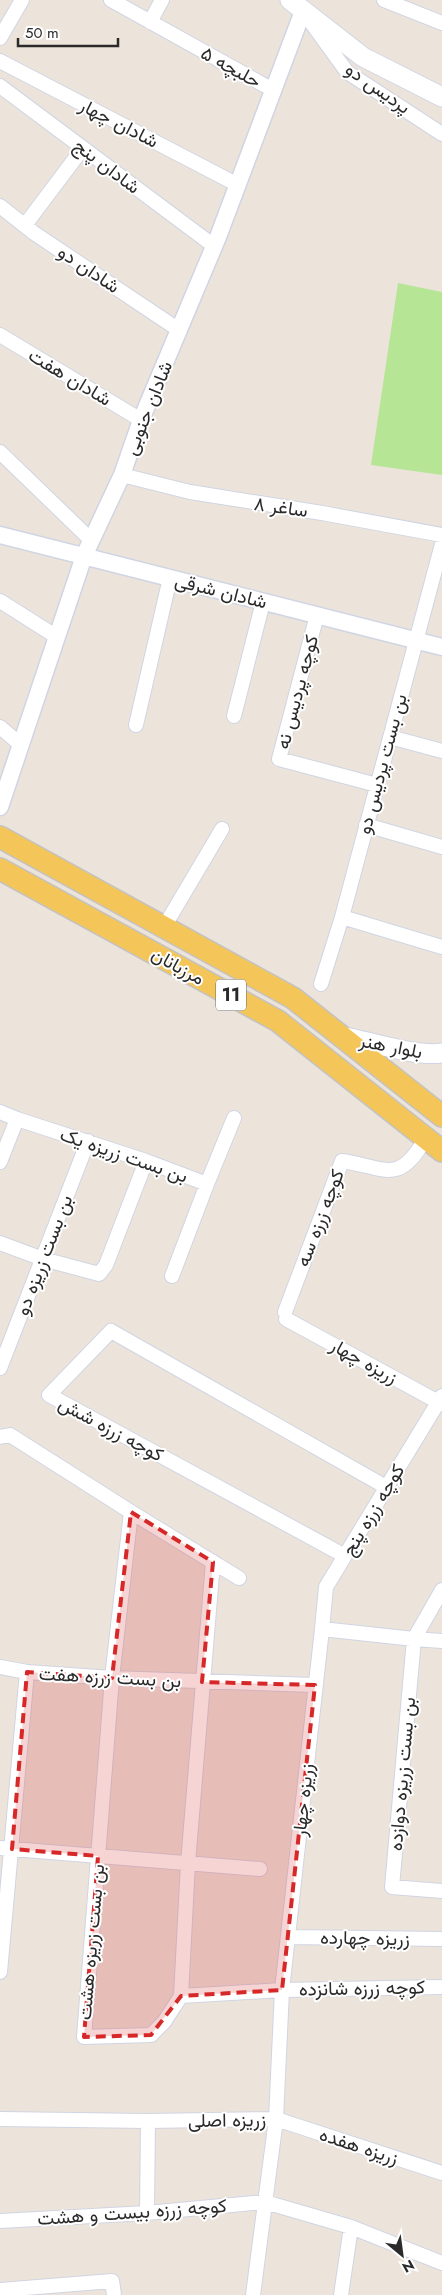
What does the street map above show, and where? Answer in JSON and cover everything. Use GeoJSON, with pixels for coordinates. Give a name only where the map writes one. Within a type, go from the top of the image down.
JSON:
{"type":"FeatureCollection","features":[{"type":"Feature","properties":{"kind":"main road"},"geometry":{"type":"LineString","coordinates":[[299,4],[363,57],[442,97]]}},
{"type":"Feature","properties":{"kind":"main road","name":"مرزبانان"},"geometry":{"type":"LineString","coordinates":[[0,837],[293,998],[442,1116]]}},
{"type":"Feature","properties":{"kind":"main road","name":"مرزبانان"},"geometry":{"type":"LineString","coordinates":[[0,869],[278,1021],[442,1152]]}},
{"type":"Feature","properties":{"kind":"main road"},"geometry":{"type":"LineString","coordinates":[[322,1057],[341,1036]]}},
{"type":"Feature","properties":{"kind":"main road","name":"بلوار هنر"},"geometry":{"type":"LineString","coordinates":[[341,1036],[407,1050],[434,1054],[442,1053]]}},
{"type":"Feature","properties":{"kind":"street"},"geometry":{"type":"LineString","coordinates":[[0,38],[22,0]]}},
{"type":"Feature","properties":{"kind":"street","name":"حلبچه ۵"},"geometry":{"type":"LineString","coordinates":[[111,0],[273,90]]}},
{"type":"Feature","properties":{"kind":"street"},"geometry":{"type":"LineString","coordinates":[[150,22],[162,0]]}},
{"type":"Feature","properties":{"kind":"street"},"geometry":{"type":"LineString","coordinates":[[385,0],[442,22]]}},
{"type":"Feature","properties":{"kind":"street","name":"شادان جنوبی"},"geometry":{"type":"LineString","coordinates":[[0,807],[84,556],[122,475],[141,420],[238,185],[273,90],[299,4]]}},
{"type":"Feature","properties":{"kind":"street","name":"پردیس دو"},"geometry":{"type":"LineString","coordinates":[[299,4],[347,72],[442,134]]}},
{"type":"Feature","properties":{"kind":"street","name":"شادان چهار"},"geometry":{"type":"LineString","coordinates":[[0,61],[238,185]]}},
{"type":"Feature","properties":{"kind":"street","name":"شادان پنج"},"geometry":{"type":"LineString","coordinates":[[0,86],[214,246]]}},
{"type":"Feature","properties":{"kind":"street"},"geometry":{"type":"LineString","coordinates":[[25,225],[83,148]]}},
{"type":"Feature","properties":{"kind":"street","name":"شادان دو"},"geometry":{"type":"LineString","coordinates":[[0,206],[179,330]]}},
{"type":"Feature","properties":{"kind":"street","name":"شادان هفت"},"geometry":{"type":"LineString","coordinates":[[0,335],[141,420]]}},
{"type":"Feature","properties":{"kind":"street"},"geometry":{"type":"LineString","coordinates":[[0,452],[91,540]]}},
{"type":"Feature","properties":{"kind":"street","name":"ساغر ٨"},"geometry":{"type":"LineString","coordinates":[[122,475],[190,492],[322,513],[442,535]]}},
{"type":"Feature","properties":{"kind":"street","name":"شادان شرقی"},"geometry":{"type":"LineString","coordinates":[[0,535],[442,648]]}},
{"type":"Feature","properties":{"kind":"street","name":"بن بست پردیس دو"},"geometry":{"type":"LineString","coordinates":[[321,984],[342,917],[442,544]]}},
{"type":"Feature","properties":{"kind":"street"},"geometry":{"type":"LineString","coordinates":[[136,725],[170,578]]}},
{"type":"Feature","properties":{"kind":"street"},"geometry":{"type":"LineString","coordinates":[[0,601],[57,637]]}},
{"type":"Feature","properties":{"kind":"street"},"geometry":{"type":"LineString","coordinates":[[234,716],[263,602]]}},
{"type":"Feature","properties":{"kind":"street","name":"کوچه پردیس نه"},"geometry":{"type":"LineString","coordinates":[[316,615],[279,759],[377,785]]}},
{"type":"Feature","properties":{"kind":"street"},"geometry":{"type":"LineString","coordinates":[[0,728],[21,745]]}},
{"type":"Feature","properties":{"kind":"street"},"geometry":{"type":"LineString","coordinates":[[390,737],[442,751]]}},
{"type":"Feature","properties":{"kind":"street"},"geometry":{"type":"LineString","coordinates":[[366,825],[442,847]]}},
{"type":"Feature","properties":{"kind":"street"},"geometry":{"type":"LineString","coordinates":[[164,927],[222,829]]}},
{"type":"Feature","properties":{"kind":"street"},"geometry":{"type":"LineString","coordinates":[[342,917],[442,947]]}},
{"type":"Feature","properties":{"kind":"street","name":"بن بست زریزه یک"},"geometry":{"type":"LineString","coordinates":[[0,1112],[146,1161],[207,1184],[234,1118]]}},
{"type":"Feature","properties":{"kind":"street"},"geometry":{"type":"LineString","coordinates":[[0,1162],[17,1119]]}},
{"type":"Feature","properties":{"kind":"street","name":"کوچه زرزه سه"},"geometry":{"type":"LineString","coordinates":[[285,1315],[342,1161],[362,1164],[386,1172],[394,1170],[417,1153],[425,1139]]}},
{"type":"Feature","properties":{"kind":"street","name":"بن بست زریزه دو"},"geometry":{"type":"LineString","coordinates":[[0,1368],[88,1141]]}},
{"type":"Feature","properties":{"kind":"street"},"geometry":{"type":"LineString","coordinates":[[0,1244],[43,1259],[99,1274],[106,1265],[146,1161]]}},
{"type":"Feature","properties":{"kind":"street"},"geometry":{"type":"LineString","coordinates":[[172,1276],[207,1184]]}},
{"type":"Feature","properties":{"kind":"street","name":"زریزه چهار"},"geometry":{"type":"LineString","coordinates":[[285,1315],[441,1401]]}},
{"type":"Feature","properties":{"kind":"street","name":"کوچه زرزه شش"},"geometry":{"type":"LineString","coordinates":[[346,1556],[49,1395],[111,1331],[386,1488]]}},
{"type":"Feature","properties":{"kind":"street","name":"کوچه زرزه پنج"},"geometry":{"type":"LineString","coordinates":[[322,1629],[326,1587],[441,1401]]}},
{"type":"Feature","properties":{"kind":"street"},"geometry":{"type":"LineString","coordinates":[[0,1436],[10,1435],[239,1578]]}},
{"type":"Feature","properties":{"kind":"street","name":"بن بست زریزه هشت"},"geometry":{"type":"LineString","coordinates":[[131,1512],[112,1678],[84,2037],[151,2035],[164,2022],[181,1996]]}},
{"type":"Feature","properties":{"kind":"street"},"geometry":{"type":"LineString","coordinates":[[181,1996],[188,1863],[212,1562]]}},
{"type":"Feature","properties":{"kind":"street"},"geometry":{"type":"LineString","coordinates":[[414,1639],[442,1590]]}},
{"type":"Feature","properties":{"kind":"street"},"geometry":{"type":"LineString","coordinates":[[322,1629],[442,1641]]}},
{"type":"Feature","properties":{"kind":"street","name":"زریزه چهار"},"geometry":{"type":"LineString","coordinates":[[276,2119],[282,1990],[322,1629]]}},
{"type":"Feature","properties":{"kind":"street","name":"بن بست زریزه دوازده"},"geometry":{"type":"LineString","coordinates":[[414,1639],[392,1887],[442,1891]]}},
{"type":"Feature","properties":{"kind":"street"},"geometry":{"type":"LineString","coordinates":[[0,1667],[27,1672]]}},
{"type":"Feature","properties":{"kind":"street","name":"بن بست زرزه هفت"},"geometry":{"type":"LineString","coordinates":[[0,1972],[6,1848],[27,1672],[112,1678],[315,1685]]}},
{"type":"Feature","properties":{"kind":"street"},"geometry":{"type":"LineString","coordinates":[[6,1848],[260,1869]]}},
{"type":"Feature","properties":{"kind":"street","name":"زریزه چهارده"},"geometry":{"type":"LineString","coordinates":[[289,1937],[442,1939]]}},
{"type":"Feature","properties":{"kind":"street","name":"کوچه زرزه شانزده"},"geometry":{"type":"LineString","coordinates":[[181,1996],[282,1990],[442,1987]]}},
{"type":"Feature","properties":{"kind":"street","name":"زریزه اصلی"},"geometry":{"type":"LineString","coordinates":[[0,2119],[148,2121],[276,2119],[253,2295]]}},
{"type":"Feature","properties":{"kind":"street","name":"زریزه هفده"},"geometry":{"type":"LineString","coordinates":[[276,2119],[442,2173]]}},
{"type":"Feature","properties":{"kind":"street"},"geometry":{"type":"LineString","coordinates":[[147,2213],[148,2121]]}},
{"type":"Feature","properties":{"kind":"street"},"geometry":{"type":"LineString","coordinates":[[265,2202],[351,2226],[442,2263]]}},
{"type":"Feature","properties":{"kind":"street","name":"کوچه زرزه بیست و هشت"},"geometry":{"type":"LineString","coordinates":[[0,2221],[147,2213],[265,2202]]}},
{"type":"Feature","properties":{"kind":"street"},"geometry":{"type":"LineString","coordinates":[[341,2295],[351,2226]]}},
{"type":"Feature","properties":{"kind":"street"},"geometry":{"type":"LineString","coordinates":[[0,2290],[112,2281],[114,2295]]}},
{"type":"Feature","properties":{"kind":"highlighted area"},"geometry":{"type":"Polygon","coordinates":[[[131,1512],[213,1562],[202,1682],[315,1685],[282,1990],[181,1996],[151,2035],[84,2037],[98,1856],[12,1849],[27,1672],[112,1678],[131,1512]]]}},
{"type":"Feature","properties":{"kind":"green space"},"geometry":{"type":"Polygon","coordinates":[[[398,283],[442,292],[442,475],[371,465],[398,283]]]}}]}
